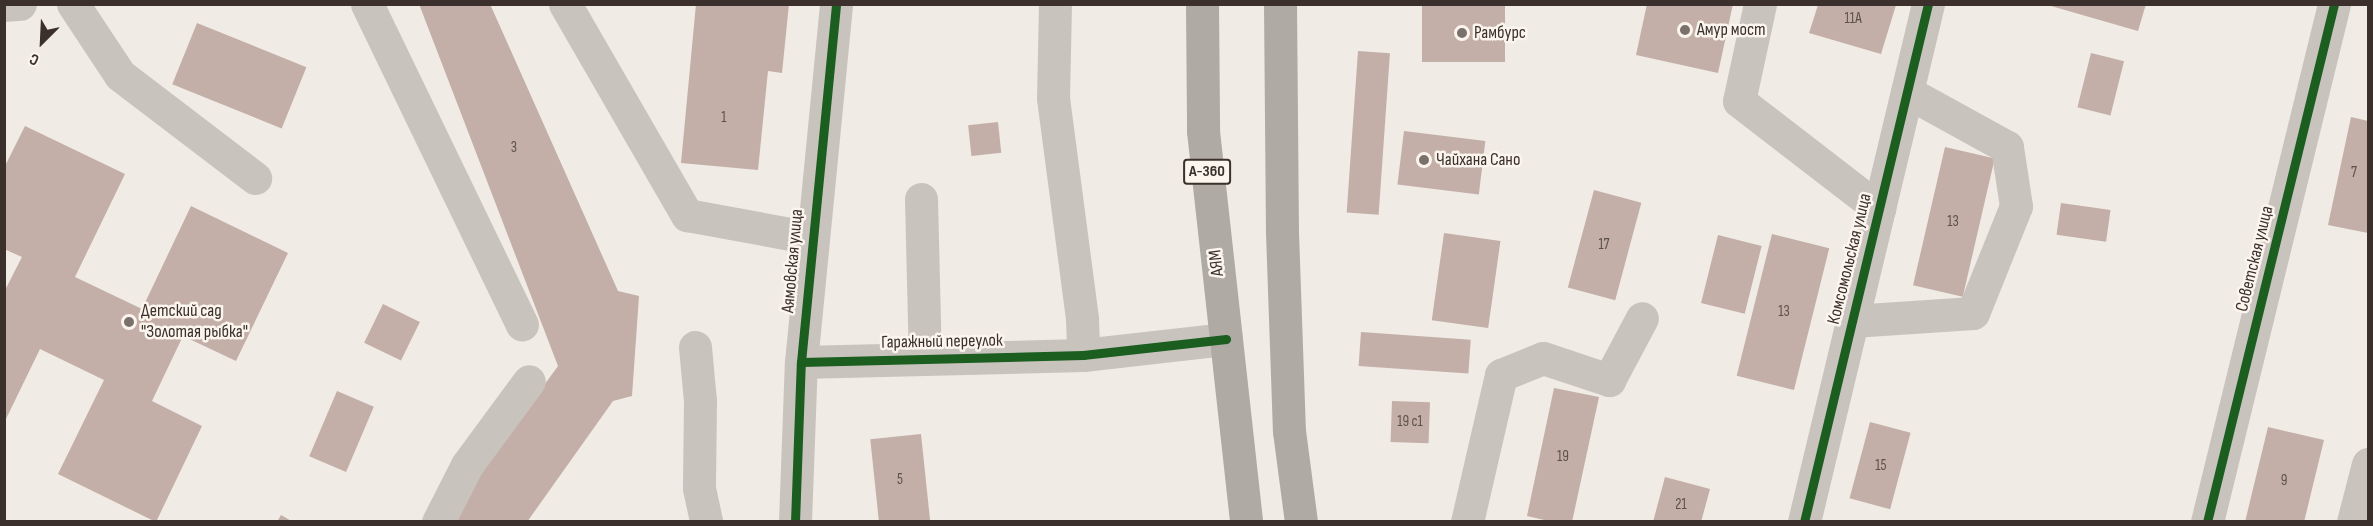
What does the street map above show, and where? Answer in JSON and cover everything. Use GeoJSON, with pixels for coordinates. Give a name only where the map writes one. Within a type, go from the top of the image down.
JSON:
{"type":"FeatureCollection","features":[{"type":"Feature","properties":{"kind":"highway","name":"АЯМ"},"geometry":{"type":"LineString","coordinates":[[1202,4],[1203,131],[1246,522]]}},
{"type":"Feature","properties":{"kind":"highway"},"geometry":{"type":"LineString","coordinates":[[1280,4],[1282,232],[1289,431],[1301,522]]}},
{"type":"Feature","properties":{"kind":"street"},"geometry":{"type":"LineString","coordinates":[[4,5],[20,4]]}},
{"type":"Feature","properties":{"kind":"street"},"geometry":{"type":"LineString","coordinates":[[73,4],[120,75],[255,178]]}},
{"type":"Feature","properties":{"kind":"street"},"geometry":{"type":"LineString","coordinates":[[367,4],[522,325]]}},
{"type":"Feature","properties":{"kind":"street"},"geometry":{"type":"LineString","coordinates":[[566,4],[687,215],[812,238]]}},
{"type":"Feature","properties":{"kind":"street","name":"Аямовская улица"},"geometry":{"type":"LineString","coordinates":[[795,522],[801,362],[836,4]]}},
{"type":"Feature","properties":{"kind":"street"},"geometry":{"type":"LineString","coordinates":[[1055,4],[1053,98],[1082,319],[1083,356]]}},
{"type":"Feature","properties":{"kind":"street"},"geometry":{"type":"LineString","coordinates":[[1760,4],[1739,101],[1879,208]]}},
{"type":"Feature","properties":{"kind":"street","name":"Комсомольская улица"},"geometry":{"type":"LineString","coordinates":[[1804,522],[1928,4]]}},
{"type":"Feature","properties":{"kind":"street","name":"Советская улица"},"geometry":{"type":"LineString","coordinates":[[2207,522],[2334,4]]}},
{"type":"Feature","properties":{"kind":"street"},"geometry":{"type":"LineString","coordinates":[[1852,321],[1973,313],[2016,206],[2007,147],[1907,93]]}},
{"type":"Feature","properties":{"kind":"street"},"geometry":{"type":"LineString","coordinates":[[921,199],[925,359]]}},
{"type":"Feature","properties":{"kind":"street"},"geometry":{"type":"LineString","coordinates":[[1467,522],[1501,375],[1543,358],[1609,380],[1642,318]]}},
{"type":"Feature","properties":{"kind":"street","name":"Гаражный переулок"},"geometry":{"type":"LineString","coordinates":[[801,362],[1083,356],[1226,339]]}},
{"type":"Feature","properties":{"kind":"street"},"geometry":{"type":"LineString","coordinates":[[695,347],[700,401],[699,488],[706,522]]}},
{"type":"Feature","properties":{"kind":"street"},"geometry":{"type":"LineString","coordinates":[[438,522],[467,465],[529,381]]}},
{"type":"Feature","properties":{"kind":"street"},"geometry":{"type":"LineString","coordinates":[[2353,522],[2368,464]]}},
{"type":"Feature","properties":{"kind":"building"},"geometry":{"type":"Polygon","coordinates":[[[419,4],[490,4],[618,291],[639,296],[632,396],[613,401],[527,522],[445,522],[558,366],[419,4]]]}},
{"type":"Feature","properties":{"kind":"building"},"geometry":{"type":"Polygon","coordinates":[[[696,4],[789,4],[782,73],[768,71],[758,170],[681,163],[696,4]]]}},
{"type":"Feature","properties":{"kind":"building","name":"Рамбурс"},"geometry":{"type":"Polygon","coordinates":[[[1422,4],[1505,4],[1505,62],[1422,62],[1422,4]]]}},
{"type":"Feature","properties":{"kind":"building","name":"Амур мост"},"geometry":{"type":"Polygon","coordinates":[[[1647,4],[1733,4],[1718,73],[1636,55],[1647,4]]]}},
{"type":"Feature","properties":{"kind":"building"},"geometry":{"type":"Polygon","coordinates":[[[2044,4],[2146,4],[2138,31],[2044,4]]]}},
{"type":"Feature","properties":{"kind":"building"},"geometry":{"type":"Polygon","coordinates":[[[1818,5],[1896,5],[1881,54],[1809,33],[1818,5]]]}},
{"type":"Feature","properties":{"kind":"building"},"geometry":{"type":"Polygon","coordinates":[[[197,23],[306,67],[282,128],[172,84],[197,23]]]}},
{"type":"Feature","properties":{"kind":"building"},"geometry":{"type":"Polygon","coordinates":[[[1358,51],[1390,53],[1379,215],[1347,213],[1358,51]]]}},
{"type":"Feature","properties":{"kind":"building"},"geometry":{"type":"Polygon","coordinates":[[[2091,53],[2124,61],[2110,116],[2077,107],[2091,53]]]}},
{"type":"Feature","properties":{"kind":"building"},"geometry":{"type":"Polygon","coordinates":[[[2351,117],[2368,121],[2368,233],[2328,225],[2351,117]]]}},
{"type":"Feature","properties":{"kind":"building"},"geometry":{"type":"Polygon","coordinates":[[[998,122],[1001,153],[971,156],[968,125],[998,122]]]}},
{"type":"Feature","properties":{"kind":"building","name":"Детский сад \"Золотая рыбка\""},"geometry":{"type":"Polygon","coordinates":[[[25,126],[125,174],[75,277],[142,309],[191,206],[288,253],[236,361],[183,336],[152,401],[202,426],[156,522],[58,474],[104,380],[40,349],[4,423],[4,292],[22,257],[4,249],[4,168],[25,126]]]}},
{"type":"Feature","properties":{"kind":"building"},"geometry":{"type":"Polygon","coordinates":[[[1404,131],[1485,141],[1479,195],[1397,185],[1404,131]]]}},
{"type":"Feature","properties":{"kind":"building"},"geometry":{"type":"Polygon","coordinates":[[[1945,147],[1995,158],[1963,297],[1913,285],[1945,147]]]}},
{"type":"Feature","properties":{"kind":"building"},"geometry":{"type":"Polygon","coordinates":[[[1594,190],[1641,203],[1615,300],[1568,288],[1594,190]]]}},
{"type":"Feature","properties":{"kind":"building"},"geometry":{"type":"Polygon","coordinates":[[[2061,203],[2111,210],[2106,242],[2057,235],[2061,203]]]}},
{"type":"Feature","properties":{"kind":"building"},"geometry":{"type":"Polygon","coordinates":[[[1444,233],[1500,241],[1488,328],[1432,320],[1444,233]]]}},
{"type":"Feature","properties":{"kind":"building"},"geometry":{"type":"Polygon","coordinates":[[[1772,234],[1829,248],[1794,390],[1737,376],[1772,234]]]}},
{"type":"Feature","properties":{"kind":"building"},"geometry":{"type":"Polygon","coordinates":[[[1718,235],[1762,246],[1745,314],[1701,303],[1718,235]]]}},
{"type":"Feature","properties":{"kind":"building"},"geometry":{"type":"Polygon","coordinates":[[[383,304],[420,322],[401,361],[364,343],[383,304]]]}},
{"type":"Feature","properties":{"kind":"building"},"geometry":{"type":"Polygon","coordinates":[[[1361,332],[1471,340],[1468,374],[1359,366],[1361,332]]]}},
{"type":"Feature","properties":{"kind":"building"},"geometry":{"type":"Polygon","coordinates":[[[1554,388],[1599,397],[1572,522],[1553,522],[1527,516],[1554,388]]]}},
{"type":"Feature","properties":{"kind":"building"},"geometry":{"type":"Polygon","coordinates":[[[337,391],[374,407],[346,472],[309,456],[337,391]]]}},
{"type":"Feature","properties":{"kind":"building"},"geometry":{"type":"Polygon","coordinates":[[[1392,401],[1430,402],[1429,443],[1391,442],[1392,401]]]}},
{"type":"Feature","properties":{"kind":"building"},"geometry":{"type":"Polygon","coordinates":[[[1870,422],[1911,433],[1890,509],[1850,498],[1870,422]]]}},
{"type":"Feature","properties":{"kind":"building"},"geometry":{"type":"Polygon","coordinates":[[[2268,427],[2324,440],[2304,522],[2245,522],[2268,427]]]}},
{"type":"Feature","properties":{"kind":"building"},"geometry":{"type":"Polygon","coordinates":[[[921,434],[930,522],[879,522],[870,439],[921,434]]]}},
{"type":"Feature","properties":{"kind":"building"},"geometry":{"type":"Polygon","coordinates":[[[1665,477],[1710,489],[1701,522],[1653,522],[1665,477]]]}},
{"type":"Feature","properties":{"kind":"building"},"geometry":{"type":"Polygon","coordinates":[[[281,515],[293,522],[277,522],[281,515]]]}},
{"type":"Feature","properties":{"kind":"cycle path"},"geometry":{"type":"LineString","coordinates":[[795,522],[801,362],[836,4]]}},
{"type":"Feature","properties":{"kind":"cycle path"},"geometry":{"type":"LineString","coordinates":[[1804,522],[1928,4]]}},
{"type":"Feature","properties":{"kind":"cycle path"},"geometry":{"type":"LineString","coordinates":[[2207,522],[2334,4]]}},
{"type":"Feature","properties":{"kind":"cycle path"},"geometry":{"type":"LineString","coordinates":[[801,362],[1083,355],[1226,339]]}},
{"type":"Feature","properties":{"kind":"place","name":"Амур мост"},"geometry":{"type":"Point","coordinates":[1685,30]}},
{"type":"Feature","properties":{"kind":"place","name":"Рамбурс"},"geometry":{"type":"Point","coordinates":[1462,33]}},
{"type":"Feature","properties":{"kind":"place","name":"Чайхана Сано"},"geometry":{"type":"Point","coordinates":[1424,160]}},
{"type":"Feature","properties":{"kind":"place","name":"Детский сад \"Золотая рыбка\""},"geometry":{"type":"Point","coordinates":[129,322]}}]}
